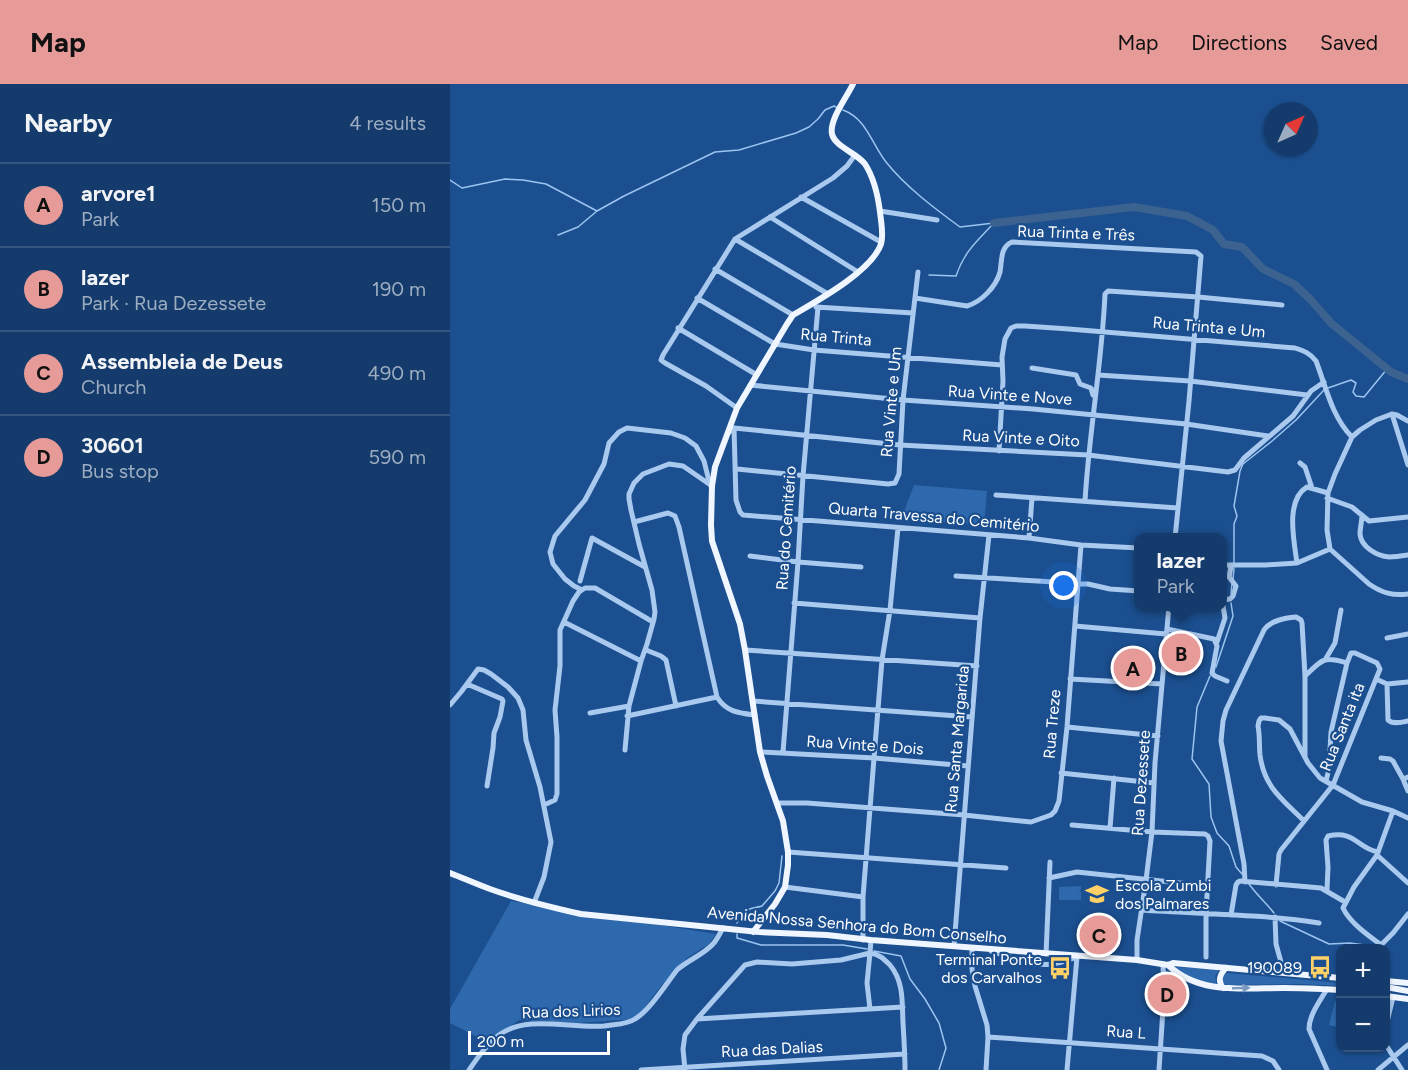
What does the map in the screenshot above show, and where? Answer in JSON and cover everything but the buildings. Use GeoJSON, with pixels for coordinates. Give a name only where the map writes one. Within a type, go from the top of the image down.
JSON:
{"type":"FeatureCollection","features":[{"type":"Feature","properties":{"kind":"main road"},"geometry":{"type":"LineString","coordinates":[[753,932],[785,887],[788,852],[783,821],[760,752],[745,650],[736,612],[712,541],[711,486],[715,466],[737,408],[793,315],[848,281],[876,254],[881,242],[878,197],[870,175],[864,163],[834,140],[832,129],[836,116],[853,85]]}},
{"type":"Feature","properties":{"kind":"main road","name":"Avenida Nossa Senhora do Bom Conselho"},"geometry":{"type":"LineString","coordinates":[[450,873],[534,903],[581,914],[753,932],[826,935],[1336,978]]}},
{"type":"Feature","properties":{"kind":"main road"},"geometry":{"type":"LineString","coordinates":[[1166,964],[1197,982],[1223,988],[1336,990]]}},
{"type":"Feature","properties":{"kind":"main road"},"geometry":{"type":"LineString","coordinates":[[1223,988],[1220,984],[1220,976],[1221,972],[1227,968]]}},
{"type":"Feature","properties":{"kind":"main road"},"geometry":{"type":"LineString","coordinates":[[1390,981],[1408,983]]}},
{"type":"Feature","properties":{"kind":"main road"},"geometry":{"type":"LineString","coordinates":[[1390,997],[1408,999]]}},
{"type":"Feature","properties":{"kind":"street"},"geometry":{"type":"LineString","coordinates":[[737,408],[706,386],[662,360],[663,355],[735,239],[833,178],[855,155]]}},
{"type":"Feature","properties":{"kind":"street"},"geometry":{"type":"LineString","coordinates":[[801,197],[881,242]]}},
{"type":"Feature","properties":{"kind":"street"},"geometry":{"type":"LineString","coordinates":[[880,211],[937,220]]}},
{"type":"Feature","properties":{"kind":"street"},"geometry":{"type":"LineString","coordinates":[[770,217],[858,272]]}},
{"type":"Feature","properties":{"kind":"street"},"geometry":{"type":"LineString","coordinates":[[735,239],[828,294]]}},
{"type":"Feature","properties":{"kind":"street","name":"Rua Trinta e Três"},"geometry":{"type":"LineString","coordinates":[[915,298],[967,306],[974,304],[996,283],[1004,249],[1012,242],[1198,252],[1201,256],[1198,297]]}},
{"type":"Feature","properties":{"kind":"street"},"geometry":{"type":"LineString","coordinates":[[715,268],[793,315]]}},
{"type":"Feature","properties":{"kind":"street","name":"Rua Vinte e Um"},"geometry":{"type":"LineString","coordinates":[[736,469],[893,484],[896,481],[899,474],[903,400],[918,272]]}},
{"type":"Feature","properties":{"kind":"street"},"geometry":{"type":"LineString","coordinates":[[1085,501],[1092,414],[1107,291],[1282,305]]}},
{"type":"Feature","properties":{"kind":"street"},"geometry":{"type":"LineString","coordinates":[[1175,533],[1198,297]]}},
{"type":"Feature","properties":{"kind":"street"},"geometry":{"type":"LineString","coordinates":[[697,298],[774,344]]}},
{"type":"Feature","properties":{"kind":"street"},"geometry":{"type":"LineString","coordinates":[[809,306],[913,314]]}},
{"type":"Feature","properties":{"kind":"street","name":"Rua do Cemitério"},"geometry":{"type":"LineString","coordinates":[[783,752],[818,307]]}},
{"type":"Feature","properties":{"kind":"street"},"geometry":{"type":"LineString","coordinates":[[999,451],[1002,365],[1005,339],[1009,331],[1013,327],[1034,326],[1102,332]]}},
{"type":"Feature","properties":{"kind":"street"},"geometry":{"type":"LineString","coordinates":[[678,328],[757,375]]}},
{"type":"Feature","properties":{"kind":"street","name":"Rua Trinta e Um"},"geometry":{"type":"LineString","coordinates":[[1102,332],[1295,348],[1312,355],[1326,387]]}},
{"type":"Feature","properties":{"kind":"street","name":"Rua Trinta"},"geometry":{"type":"LineString","coordinates":[[774,344],[814,350],[1002,365]]}},
{"type":"Feature","properties":{"kind":"street"},"geometry":{"type":"LineString","coordinates":[[1032,368],[1076,375],[1079,383],[1092,390],[1094,403]]}},
{"type":"Feature","properties":{"kind":"street"},"geometry":{"type":"LineString","coordinates":[[1098,375],[1190,381],[1307,395],[1326,387],[1339,420],[1353,437]]}},
{"type":"Feature","properties":{"kind":"street","name":"Rua Vinte e Nove"},"geometry":{"type":"LineString","coordinates":[[750,385],[1186,423],[1268,436]]}},
{"type":"Feature","properties":{"kind":"street"},"geometry":{"type":"LineString","coordinates":[[1268,436],[1298,410],[1307,395]]}},
{"type":"Feature","properties":{"kind":"street"},"geometry":{"type":"LineString","coordinates":[[1392,414],[1408,465]]}},
{"type":"Feature","properties":{"kind":"street"},"geometry":{"type":"LineString","coordinates":[[1408,421],[1392,414],[1376,420],[1353,437],[1335,474],[1328,496],[1327,530],[1330,549],[1376,589],[1390,594],[1408,594]]}},
{"type":"Feature","properties":{"kind":"street"},"geometry":{"type":"LineString","coordinates":[[582,590],[574,586],[553,564],[550,552],[555,536],[585,500],[604,464],[609,443],[619,432],[627,428],[671,433],[684,438],[696,446],[704,461],[711,486]]}},
{"type":"Feature","properties":{"kind":"street"},"geometry":{"type":"LineString","coordinates":[[728,433],[734,428]]}},
{"type":"Feature","properties":{"kind":"street"},"geometry":{"type":"LineString","coordinates":[[734,428],[736,469]]}},
{"type":"Feature","properties":{"kind":"street","name":"Rua Vinte e Oito"},"geometry":{"type":"LineString","coordinates":[[734,428],[900,445],[1088,455],[1223,472],[1233,471],[1268,436]]}},
{"type":"Feature","properties":{"kind":"street"},"geometry":{"type":"LineString","coordinates":[[1300,463],[1305,467],[1312,488]]}},
{"type":"Feature","properties":{"kind":"street"},"geometry":{"type":"LineString","coordinates":[[625,750],[629,706],[655,612],[629,494],[634,483],[643,474],[662,465],[678,465],[688,469],[711,486]]}},
{"type":"Feature","properties":{"kind":"street","name":"Quarta Travessa do Cemitério"},"geometry":{"type":"LineString","coordinates":[[736,469],[736,500],[743,515],[1134,548]]}},
{"type":"Feature","properties":{"kind":"street"},"geometry":{"type":"LineString","coordinates":[[1297,563],[1293,512],[1296,499],[1307,487],[1352,507],[1366,519],[1372,521],[1408,517]]}},
{"type":"Feature","properties":{"kind":"street"},"geometry":{"type":"LineString","coordinates":[[996,495],[1178,508]]}},
{"type":"Feature","properties":{"kind":"street"},"geometry":{"type":"LineString","coordinates":[[1029,538],[1032,498]]}},
{"type":"Feature","properties":{"kind":"street"},"geometry":{"type":"LineString","coordinates":[[634,522],[668,513],[675,516],[717,697],[721,705],[729,710],[755,715]]}},
{"type":"Feature","properties":{"kind":"street"},"geometry":{"type":"LineString","coordinates":[[1362,515],[1360,536],[1364,544],[1374,552],[1389,557],[1408,555]]}},
{"type":"Feature","properties":{"kind":"street"},"geometry":{"type":"LineString","coordinates":[[862,939],[863,897],[882,660],[890,610],[898,528]]}},
{"type":"Feature","properties":{"kind":"street","name":"Rua Santa Margarida"},"geometry":{"type":"LineString","coordinates":[[954,946],[980,618],[989,535]]}},
{"type":"Feature","properties":{"kind":"street"},"geometry":{"type":"LineString","coordinates":[[580,581],[592,538],[645,567]]}},
{"type":"Feature","properties":{"kind":"street","name":"Rua Treze"},"geometry":{"type":"LineString","coordinates":[[964,815],[1032,822],[1051,815],[1057,807],[1067,727],[1081,544]]}},
{"type":"Feature","properties":{"kind":"street"},"geometry":{"type":"LineString","coordinates":[[1227,565],[1297,563],[1330,549]]}},
{"type":"Feature","properties":{"kind":"street"},"geometry":{"type":"LineString","coordinates":[[750,556],[861,567]]}},
{"type":"Feature","properties":{"kind":"street"},"geometry":{"type":"LineString","coordinates":[[1227,599],[1233,596],[1236,586],[1229,577],[1233,565]]}},
{"type":"Feature","properties":{"kind":"street"},"geometry":{"type":"LineString","coordinates":[[956,576],[1078,583],[1110,590],[1134,591]]}},
{"type":"Feature","properties":{"kind":"street"},"geometry":{"type":"LineString","coordinates":[[544,806],[555,800],[558,792],[555,710],[560,666],[560,630],[576,596],[582,590],[595,588],[653,622]]}},
{"type":"Feature","properties":{"kind":"street"},"geometry":{"type":"LineString","coordinates":[[794,603],[980,618]]}},
{"type":"Feature","properties":{"kind":"street"},"geometry":{"type":"LineString","coordinates":[[1305,676],[1325,660],[1335,643],[1341,610]]}},
{"type":"Feature","properties":{"kind":"street","name":"Rua Dezessete"},"geometry":{"type":"LineString","coordinates":[[1137,960],[1137,940],[1152,832],[1168,611]]}},
{"type":"Feature","properties":{"kind":"street"},"geometry":{"type":"LineString","coordinates":[[1224,611],[1225,618],[1217,642],[1213,674],[1227,681]]}},
{"type":"Feature","properties":{"kind":"street"},"geometry":{"type":"LineString","coordinates":[[1245,882],[1244,864],[1221,741],[1226,710],[1259,639],[1268,626],[1272,622],[1296,617],[1301,620],[1305,676],[1305,756]]}},
{"type":"Feature","properties":{"kind":"street"},"geometry":{"type":"LineString","coordinates":[[564,622],[641,661]]}},
{"type":"Feature","properties":{"kind":"street"},"geometry":{"type":"LineString","coordinates":[[1075,626],[1166,632],[1210,637],[1217,642]]}},
{"type":"Feature","properties":{"kind":"street"},"geometry":{"type":"LineString","coordinates":[[1387,638],[1408,634]]}},
{"type":"Feature","properties":{"kind":"street"},"geometry":{"type":"LineString","coordinates":[[646,650],[666,660],[676,706]]}},
{"type":"Feature","properties":{"kind":"street"},"geometry":{"type":"LineString","coordinates":[[745,650],[977,666]]}},
{"type":"Feature","properties":{"kind":"street","name":"Rua Santa ita"},"geometry":{"type":"LineString","coordinates":[[1276,885],[1279,854],[1333,785],[1380,669],[1377,663],[1355,653],[1351,653],[1347,663]]}},
{"type":"Feature","properties":{"kind":"street"},"geometry":{"type":"LineString","coordinates":[[1325,660],[1332,659],[1347,663],[1331,732],[1326,782]]}},
{"type":"Feature","properties":{"kind":"street"},"geometry":{"type":"LineString","coordinates":[[450,705],[477,670],[482,669],[504,682],[518,698],[524,715],[528,747],[538,780],[551,842],[544,877],[534,903]]}},
{"type":"Feature","properties":{"kind":"street"},"geometry":{"type":"LineString","coordinates":[[1070,679],[1162,684]]}},
{"type":"Feature","properties":{"kind":"street"},"geometry":{"type":"LineString","coordinates":[[1376,679],[1388,684],[1408,682]]}},
{"type":"Feature","properties":{"kind":"street"},"geometry":{"type":"LineString","coordinates":[[467,684],[503,701],[494,733],[487,786]]}},
{"type":"Feature","properties":{"kind":"street"},"geometry":{"type":"LineString","coordinates":[[1388,684],[1388,720],[1394,723],[1408,722]]}},
{"type":"Feature","properties":{"kind":"street"},"geometry":{"type":"LineString","coordinates":[[627,716],[717,697]]}},
{"type":"Feature","properties":{"kind":"street"},"geometry":{"type":"LineString","coordinates":[[753,701],[972,717]]}},
{"type":"Feature","properties":{"kind":"street"},"geometry":{"type":"LineString","coordinates":[[590,713],[629,706]]}},
{"type":"Feature","properties":{"kind":"street"},"geometry":{"type":"LineString","coordinates":[[1304,821],[1266,780],[1260,754],[1258,726],[1261,718],[1279,720],[1290,729],[1311,769],[1326,782],[1362,802],[1408,818]]}},
{"type":"Feature","properties":{"kind":"street"},"geometry":{"type":"LineString","coordinates":[[1067,727],[1158,736]]}},
{"type":"Feature","properties":{"kind":"street","name":"Rua Vinte e Dois"},"geometry":{"type":"LineString","coordinates":[[760,752],[968,766]]}},
{"type":"Feature","properties":{"kind":"street"},"geometry":{"type":"LineString","coordinates":[[1381,758],[1393,761],[1406,778],[1408,791]]}},
{"type":"Feature","properties":{"kind":"street"},"geometry":{"type":"LineString","coordinates":[[1061,772],[1154,783]]}},
{"type":"Feature","properties":{"kind":"street"},"geometry":{"type":"LineString","coordinates":[[1110,828],[1114,778]]}},
{"type":"Feature","properties":{"kind":"street"},"geometry":{"type":"LineString","coordinates":[[777,803],[807,803],[964,815]]}},
{"type":"Feature","properties":{"kind":"street"},"geometry":{"type":"LineString","coordinates":[[1379,944],[1347,915],[1343,908],[1354,887],[1378,854],[1393,811]]}},
{"type":"Feature","properties":{"kind":"street"},"geometry":{"type":"LineString","coordinates":[[1072,825],[1205,834],[1210,838],[1206,957]]}},
{"type":"Feature","properties":{"kind":"street"},"geometry":{"type":"LineString","coordinates":[[1327,890],[1326,840],[1328,836],[1352,837],[1378,854],[1408,883]]}},
{"type":"Feature","properties":{"kind":"street"},"geometry":{"type":"LineString","coordinates":[[788,852],[1006,868]]}},
{"type":"Feature","properties":{"kind":"street"},"geometry":{"type":"LineString","coordinates":[[1046,954],[1050,862]]}},
{"type":"Feature","properties":{"kind":"street"},"geometry":{"type":"LineString","coordinates":[[1049,878],[1077,872],[1208,886]]}},
{"type":"Feature","properties":{"kind":"street"},"geometry":{"type":"LineString","coordinates":[[1231,915],[1238,882],[1315,887],[1327,890],[1345,902]]}},
{"type":"Feature","properties":{"kind":"street"},"geometry":{"type":"LineString","coordinates":[[785,887],[863,897]]}},
{"type":"Feature","properties":{"kind":"street"},"geometry":{"type":"LineString","coordinates":[[1141,910],[1275,917],[1319,923]]}},
{"type":"Feature","properties":{"kind":"street"},"geometry":{"type":"LineString","coordinates":[[1383,944],[1408,914]]}},
{"type":"Feature","properties":{"kind":"street"},"geometry":{"type":"LineString","coordinates":[[1275,917],[1276,944],[1284,973]]}},
{"type":"Feature","properties":{"kind":"street","name":"Rua dos Lirios"},"geometry":{"type":"LineString","coordinates":[[469,1070],[500,1034],[521,1025],[542,1023],[595,1026],[633,1021],[645,1011],[677,970],[713,944],[723,928]]}},
{"type":"Feature","properties":{"kind":"street"},"geometry":{"type":"LineString","coordinates":[[870,1009],[867,983],[872,940]]}},
{"type":"Feature","properties":{"kind":"street"},"geometry":{"type":"LineString","coordinates":[[972,948],[975,986],[987,1025],[986,1070]]}},
{"type":"Feature","properties":{"kind":"street"},"geometry":{"type":"LineString","coordinates":[[986,949],[1040,964],[1052,964],[1077,957],[1067,1070]]}},
{"type":"Feature","properties":{"kind":"street"},"geometry":{"type":"LineString","coordinates":[[685,1068],[683,1049],[685,1035],[741,968],[749,963],[792,964],[842,960],[870,953],[886,961],[897,975],[902,990],[905,1070]]}},
{"type":"Feature","properties":{"kind":"street"},"geometry":{"type":"LineString","coordinates":[[1159,1070],[1166,964]]}},
{"type":"Feature","properties":{"kind":"street"},"geometry":{"type":"LineString","coordinates":[[1327,989],[1308,1025],[1327,1070]]}},
{"type":"Feature","properties":{"kind":"street"},"geometry":{"type":"LineString","coordinates":[[697,1019],[903,1007]]}},
{"type":"Feature","properties":{"kind":"street","name":"Rua L"},"geometry":{"type":"LineString","coordinates":[[988,1037],[1262,1056],[1273,1061],[1279,1070]]}},
{"type":"Feature","properties":{"kind":"street"},"geometry":{"type":"LineString","coordinates":[[1378,1070],[1408,1045]]}},
{"type":"Feature","properties":{"kind":"street"},"geometry":{"type":"LineString","coordinates":[[1390,1050],[1402,1070]]}},
{"type":"Feature","properties":{"kind":"street","name":"Rua das Dalias"},"geometry":{"type":"LineString","coordinates":[[641,1070],[905,1054]]}},
{"type":"Feature","properties":{"kind":"shaded area"},"geometry":{"type":"Polygon","coordinates":[[[914,485],[987,491],[984,525],[901,519],[914,485]]]}},
{"type":"Feature","properties":{"kind":"shaded area"},"geometry":{"type":"Polygon","coordinates":[[[1168,631],[1194,636],[1192,674],[1168,669],[1168,631]]]}},
{"type":"Feature","properties":{"kind":"shaded area"},"geometry":{"type":"Polygon","coordinates":[[[1081,886],[1081,900],[1059,900],[1059,887],[1081,886]]]}},
{"type":"Feature","properties":{"kind":"shaded area"},"geometry":{"type":"Polygon","coordinates":[[[511,901],[716,934],[709,944],[687,958],[660,987],[636,1019],[576,1023],[519,1020],[487,1042],[450,1023],[450,1009],[511,901]]]}},
{"type":"Feature","properties":{"kind":"shaded area"},"geometry":{"type":"Polygon","coordinates":[[[1172,967],[1220,969],[1215,976],[1217,986],[1194,979],[1172,967]]]}},
{"type":"Feature","properties":{"kind":"shaded area"},"geometry":{"type":"Polygon","coordinates":[[[1227,973],[1336,983],[1336,986],[1227,985],[1223,983],[1222,975],[1227,973]]]}},
{"type":"Feature","properties":{"kind":"shaded area"},"geometry":{"type":"Polygon","coordinates":[[[1335,1001],[1336,1027],[1329,1025],[1335,1001]]]}},
{"type":"Feature","properties":{"kind":"waterway"},"geometry":{"type":"LineString","coordinates":[[558,235],[578,227],[597,211],[624,196],[715,152],[739,150],[796,133],[809,127],[825,110],[834,106],[838,108]]}},
{"type":"Feature","properties":{"kind":"waterway"},"geometry":{"type":"LineString","coordinates":[[843,110],[858,119],[886,162],[902,180],[950,220],[960,227],[994,223]]}},
{"type":"Feature","properties":{"kind":"waterway"},"geometry":{"type":"LineString","coordinates":[[450,180],[462,188],[505,179],[546,184],[597,211]]}},
{"type":"Feature","properties":{"kind":"waterway"},"geometry":{"type":"LineString","coordinates":[[994,223],[1134,207],[1187,216],[1213,230],[1224,244],[1242,247],[1263,269],[1294,284],[1331,323],[1391,372],[1408,379]]}},
{"type":"Feature","properties":{"kind":"waterway"},"geometry":{"type":"LineString","coordinates":[[929,275],[956,276],[967,253],[993,224]]}},
{"type":"Feature","properties":{"kind":"waterway"},"geometry":{"type":"LineString","coordinates":[[1328,388],[1351,380],[1356,383],[1353,392],[1356,396],[1364,397],[1387,369]]}},
{"type":"Feature","properties":{"kind":"waterway"},"geometry":{"type":"LineString","coordinates":[[1234,564],[1234,524],[1237,516],[1234,506],[1243,464],[1296,420],[1324,390]]}},
{"type":"Feature","properties":{"kind":"waterway"},"geometry":{"type":"LineString","coordinates":[[1233,579],[1234,568]]}},
{"type":"Feature","properties":{"kind":"waterway"},"geometry":{"type":"LineString","coordinates":[[1231,594],[1232,583]]}},
{"type":"Feature","properties":{"kind":"waterway"},"geometry":{"type":"LineString","coordinates":[[1216,667],[1233,616],[1231,603]]}},
{"type":"Feature","properties":{"kind":"waterway"},"geometry":{"type":"LineString","coordinates":[[1210,676],[1197,707],[1192,759],[1209,784],[1211,817],[1217,833],[1229,846],[1236,867],[1242,874]]}},
{"type":"Feature","properties":{"kind":"waterway"},"geometry":{"type":"LineString","coordinates":[[737,923],[744,912],[762,906],[775,891],[779,883],[782,856]]}},
{"type":"Feature","properties":{"kind":"waterway"},"geometry":{"type":"LineString","coordinates":[[1249,884],[1274,913]]}},
{"type":"Feature","properties":{"kind":"waterway"},"geometry":{"type":"LineString","coordinates":[[1280,921],[1329,944],[1358,944]]}},
{"type":"Feature","properties":{"kind":"waterway"},"geometry":{"type":"LineString","coordinates":[[737,934],[737,938],[761,945],[843,945],[867,949]]}},
{"type":"Feature","properties":{"kind":"waterway"},"geometry":{"type":"LineString","coordinates":[[874,951],[901,956],[910,979],[939,1023],[946,1048],[939,1070]]}},
{"type":"Feature","properties":{"kind":"place","name":"lazer"},"geometry":{"type":"Point","coordinates":[1181,653]}},
{"type":"Feature","properties":{"kind":"place","name":"arvore1"},"geometry":{"type":"Point","coordinates":[1133,668]}},
{"type":"Feature","properties":{"kind":"place","name":"Escola Zumbi dos Palmares"},"geometry":{"type":"Point","coordinates":[1097,894]}},
{"type":"Feature","properties":{"kind":"place","name":"Assembleia de Deus"},"geometry":{"type":"Point","coordinates":[1099,935]}},
{"type":"Feature","properties":{"kind":"place","name":"190089"},"geometry":{"type":"Point","coordinates":[1320,967]}},
{"type":"Feature","properties":{"kind":"place","name":"Terminal Ponte dos Carvalhos"},"geometry":{"type":"Point","coordinates":[1060,968]}},
{"type":"Feature","properties":{"kind":"place","name":"30601"},"geometry":{"type":"Point","coordinates":[1167,994]}}]}
